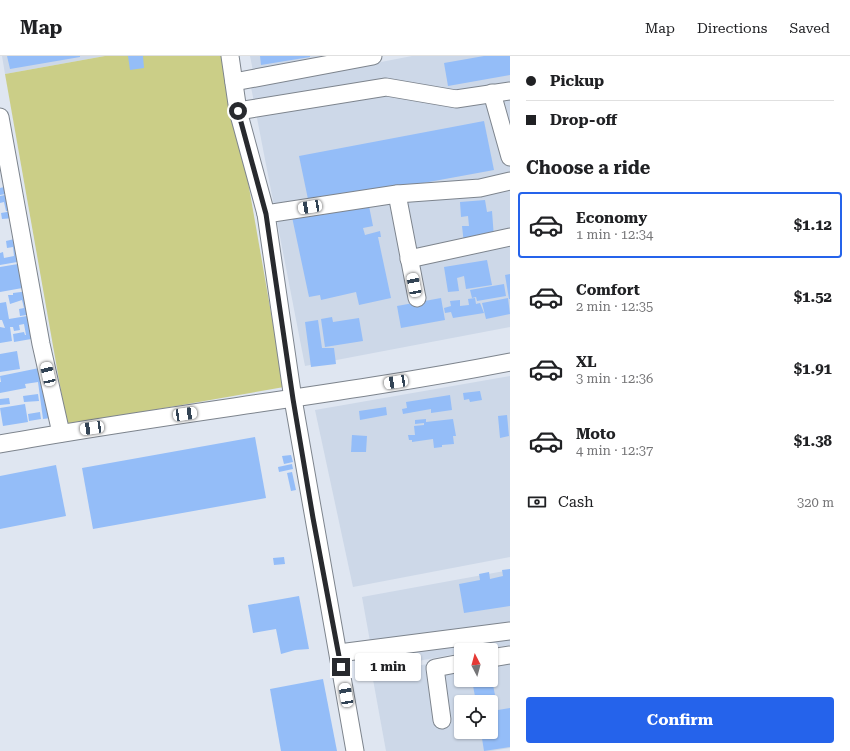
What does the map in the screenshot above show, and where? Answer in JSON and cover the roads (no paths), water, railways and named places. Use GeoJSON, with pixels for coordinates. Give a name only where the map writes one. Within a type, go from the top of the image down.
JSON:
{"type":"FeatureCollection","features":[{"type":"Feature","properties":{"kind":"street"},"geometry":{"type":"LineString","coordinates":[[230,56],[238,111],[266,214],[293,399],[313,518],[339,653],[355,751]]}},
{"type":"Feature","properties":{"kind":"street"},"geometry":{"type":"LineString","coordinates":[[234,82],[373,56]]}},
{"type":"Feature","properties":{"kind":"street"},"geometry":{"type":"LineString","coordinates":[[238,111],[386,87],[456,98],[510,91]]}},
{"type":"Feature","properties":{"kind":"street"},"geometry":{"type":"LineString","coordinates":[[492,93],[510,157]]}},
{"type":"Feature","properties":{"kind":"street"},"geometry":{"type":"LineString","coordinates":[[0,116],[41,344],[61,433]]}},
{"type":"Feature","properties":{"kind":"street"},"geometry":{"type":"LineString","coordinates":[[266,214],[397,194],[480,188],[510,181]]}},
{"type":"Feature","properties":{"kind":"street"},"geometry":{"type":"LineString","coordinates":[[397,194],[417,298]]}},
{"type":"Feature","properties":{"kind":"street"},"geometry":{"type":"LineString","coordinates":[[409,259],[510,237]]}},
{"type":"Feature","properties":{"kind":"street"},"geometry":{"type":"LineString","coordinates":[[0,444],[61,433],[293,399],[510,362]]}},
{"type":"Feature","properties":{"kind":"street"},"geometry":{"type":"LineString","coordinates":[[339,653],[451,640],[510,631]]}},
{"type":"Feature","properties":{"kind":"street"},"geometry":{"type":"LineString","coordinates":[[498,657],[510,655]]}},
{"type":"Feature","properties":{"kind":"street"},"geometry":{"type":"LineString","coordinates":[[442,720],[435,668],[454,664]]}}]}
